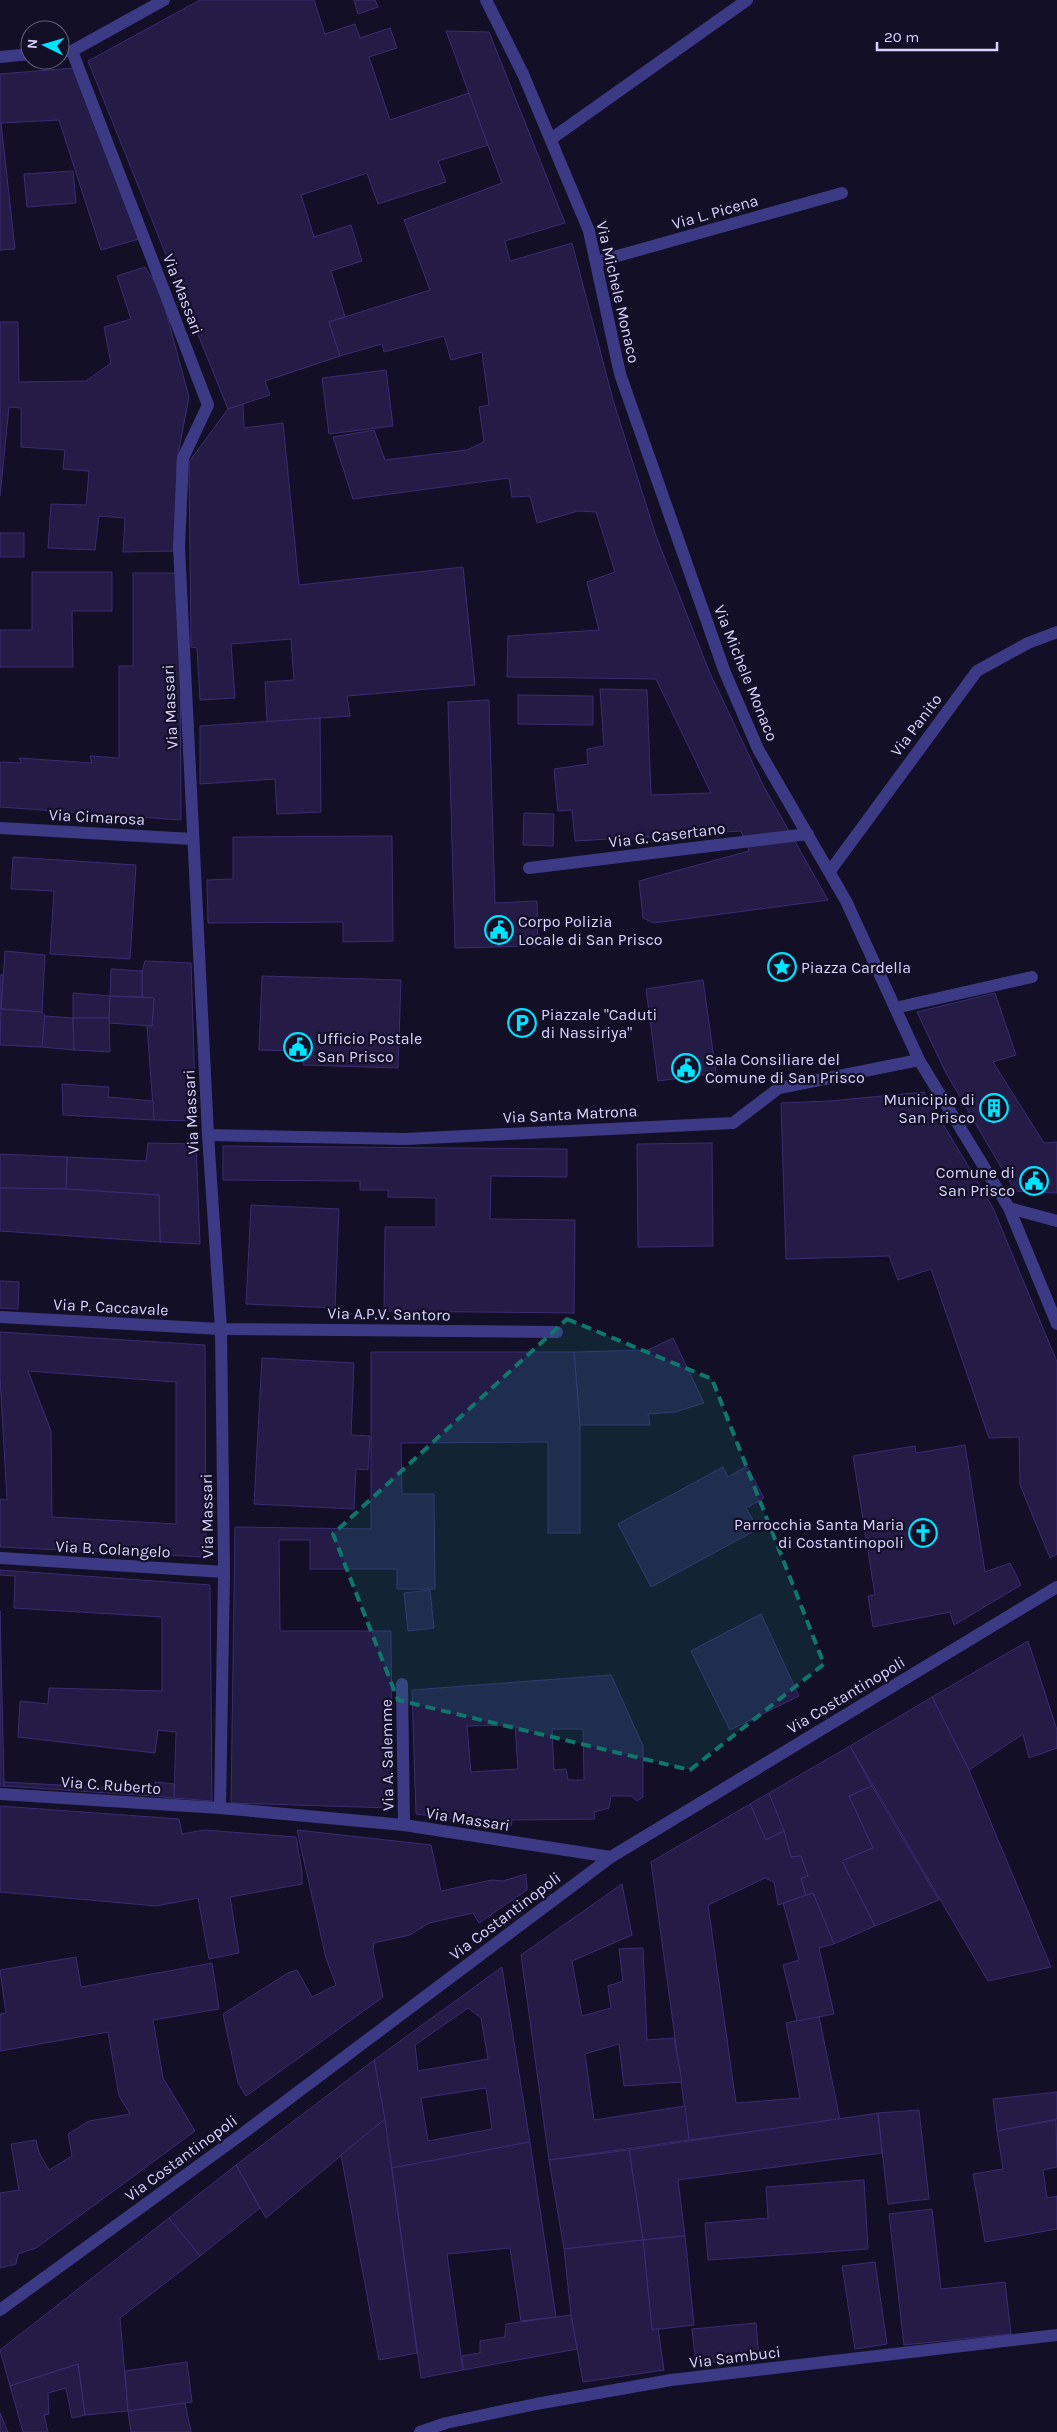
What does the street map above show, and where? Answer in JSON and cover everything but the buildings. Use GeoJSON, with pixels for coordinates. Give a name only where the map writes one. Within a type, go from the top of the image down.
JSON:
{"type":"FeatureCollection","features":[{"type":"Feature","properties":{"kind":"street"},"geometry":{"type":"LineString","coordinates":[[70,49],[164,0]]}},
{"type":"Feature","properties":{"kind":"street","name":"Via Michele Monaco"},"geometry":{"type":"LineString","coordinates":[[486,0],[523,74],[590,231],[620,374],[724,670],[758,749],[830,871],[919,1060],[1009,1208],[1057,1324]]}},
{"type":"Feature","properties":{"kind":"street"},"geometry":{"type":"LineString","coordinates":[[551,139],[747,0]]}},
{"type":"Feature","properties":{"kind":"street"},"geometry":{"type":"LineString","coordinates":[[0,56],[20,55]]}},
{"type":"Feature","properties":{"kind":"street","name":"Via Massari"},"geometry":{"type":"LineString","coordinates":[[70,61],[208,406],[183,458],[179,547],[208,1135],[221,1329],[224,1572],[220,1808],[404,1825],[611,1857]]}},
{"type":"Feature","properties":{"kind":"street","name":"Via L. Picena"},"geometry":{"type":"LineString","coordinates":[[596,262],[842,193]]}},
{"type":"Feature","properties":{"kind":"street","name":"Via Panito"},"geometry":{"type":"LineString","coordinates":[[830,871],[977,671],[1028,643],[1057,632]]}},
{"type":"Feature","properties":{"kind":"street","name":"Via Cimarosa"},"geometry":{"type":"LineString","coordinates":[[0,828],[193,840]]}},
{"type":"Feature","properties":{"kind":"street","name":"Via G. Casertano"},"geometry":{"type":"LineString","coordinates":[[529,868],[808,834]]}},
{"type":"Feature","properties":{"kind":"street"},"geometry":{"type":"LineString","coordinates":[[895,1008],[1032,977]]}},
{"type":"Feature","properties":{"kind":"street","name":"Via Santa Matrona"},"geometry":{"type":"LineString","coordinates":[[208,1135],[405,1139],[733,1123],[779,1088],[919,1060]]}},
{"type":"Feature","properties":{"kind":"street"},"geometry":{"type":"LineString","coordinates":[[1009,1208],[1057,1220]]}},
{"type":"Feature","properties":{"kind":"street","name":"Via P. Caccavale"},"geometry":{"type":"LineString","coordinates":[[0,1317],[221,1329]]}},
{"type":"Feature","properties":{"kind":"street","name":"Via A.P.V. Santoro"},"geometry":{"type":"LineString","coordinates":[[221,1329],[557,1332]]}},
{"type":"Feature","properties":{"kind":"street","name":"Via B. Colangelo"},"geometry":{"type":"LineString","coordinates":[[0,1558],[224,1572]]}},
{"type":"Feature","properties":{"kind":"street","name":"Via Costantinopoli"},"geometry":{"type":"LineString","coordinates":[[0,2310],[242,2134],[611,1857],[1057,1587]]}},
{"type":"Feature","properties":{"kind":"street","name":"Via A. Salemme"},"geometry":{"type":"LineString","coordinates":[[402,1684],[404,1825]]}},
{"type":"Feature","properties":{"kind":"street","name":"Via C. Ruberto"},"geometry":{"type":"LineString","coordinates":[[0,1794],[220,1808]]}},
{"type":"Feature","properties":{"kind":"street","name":"Via Sambuci"},"geometry":{"type":"LineString","coordinates":[[420,2432],[446,2423],[536,2404],[672,2380],[1057,2336]]}},
{"type":"Feature","properties":{"kind":"highlighted area"},"geometry":{"type":"Polygon","coordinates":[[[567,1319],[712,1379],[824,1664],[690,1770],[398,1700],[333,1534],[567,1319]]]}},
{"type":"Feature","properties":{"kind":"place","name":"Corpo Polizia Locale di San Prisco"},"geometry":{"type":"Point","coordinates":[499,930]}},
{"type":"Feature","properties":{"kind":"place","name":"Piazza Cardella"},"geometry":{"type":"Point","coordinates":[782,967]}},
{"type":"Feature","properties":{"kind":"place","name":"Piazzale \"Caduti di Nassiriya\""},"geometry":{"type":"Point","coordinates":[522,1023]}},
{"type":"Feature","properties":{"kind":"place","name":"Ufficio Postale San Prisco"},"geometry":{"type":"Point","coordinates":[298,1047]}},
{"type":"Feature","properties":{"kind":"place","name":"Sala Consiliare del Comune di San Prisco"},"geometry":{"type":"Point","coordinates":[686,1068]}},
{"type":"Feature","properties":{"kind":"place","name":"Municipio di San Prisco"},"geometry":{"type":"Point","coordinates":[994,1108]}},
{"type":"Feature","properties":{"kind":"place","name":"Comune di San Prisco"},"geometry":{"type":"Point","coordinates":[1034,1181]}},
{"type":"Feature","properties":{"kind":"place","name":"Parrocchia Santa Maria di Costantinopoli"},"geometry":{"type":"Point","coordinates":[923,1533]}}]}
